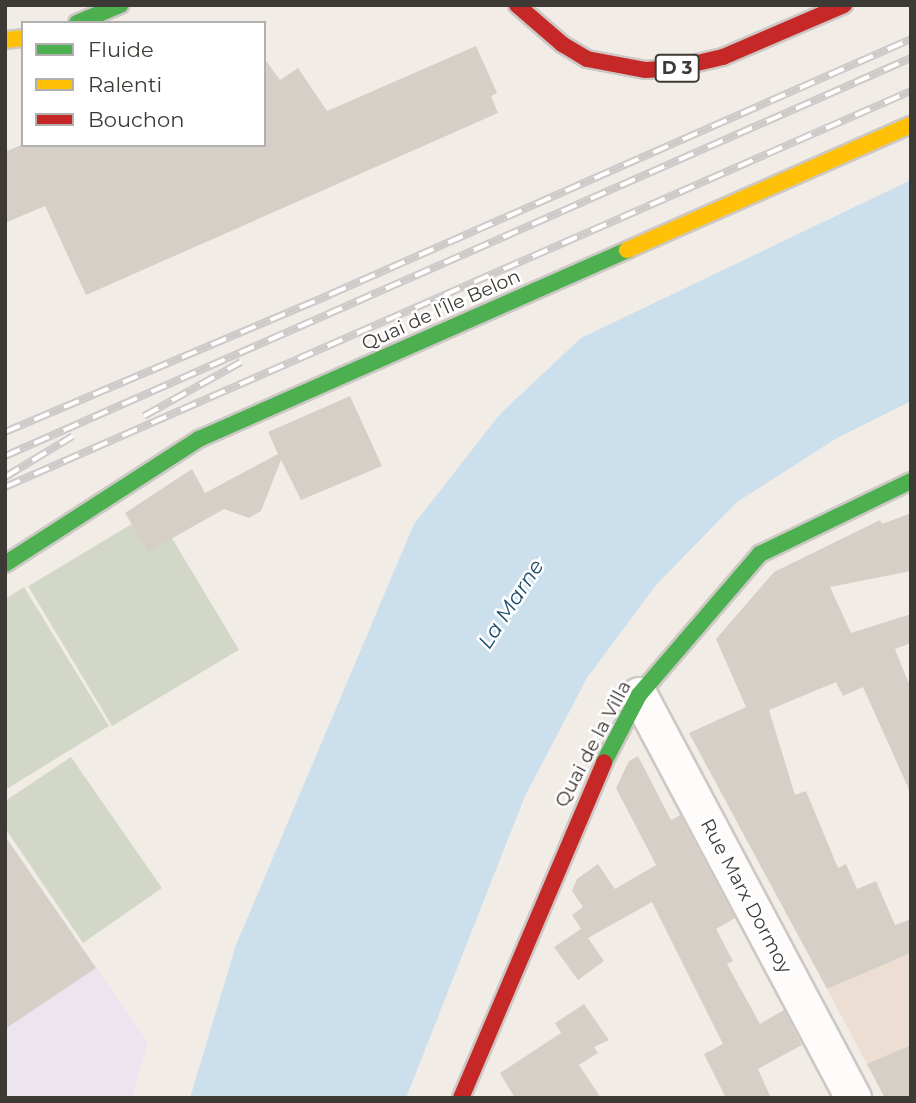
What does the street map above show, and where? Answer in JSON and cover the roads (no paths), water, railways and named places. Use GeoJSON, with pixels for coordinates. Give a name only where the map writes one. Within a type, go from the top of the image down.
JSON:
{"type":"FeatureCollection","features":[{"type":"Feature","properties":{"kind":"street"},"geometry":{"type":"LineString","coordinates":[[82,21],[121,5]]}},
{"type":"Feature","properties":{"kind":"street","name":"D 3"},"geometry":{"type":"LineString","coordinates":[[517,5],[562,44],[587,59],[646,70],[676,68],[723,57],[844,5]]}},
{"type":"Feature","properties":{"kind":"street","name":"Quai de l'Île Belon"},"geometry":{"type":"LineString","coordinates":[[5,564],[199,439],[911,125]]}},
{"type":"Feature","properties":{"kind":"street","name":"Quai de la Villa"},"geometry":{"type":"LineString","coordinates":[[461,1098],[594,782],[639,695],[760,554],[911,481]]}},
{"type":"Feature","properties":{"kind":"street","name":"Rue Marx Dormoy"},"geometry":{"type":"LineString","coordinates":[[639,695],[853,1098]]}},
{"type":"Feature","properties":{"kind":"water","name":"La Marne"},"geometry":{"type":"Polygon","coordinates":[[[911,180],[911,401],[837,438],[737,502],[656,585],[587,678],[525,796],[406,1098],[190,1098],[236,945],[414,524],[500,414],[581,338],[911,180]]]}},
{"type":"Feature","properties":{"kind":"railway"},"geometry":{"type":"LineString","coordinates":[[5,432],[331,294],[911,39]]}},
{"type":"Feature","properties":{"kind":"railway"},"geometry":{"type":"LineString","coordinates":[[5,456],[911,58]]}},
{"type":"Feature","properties":{"kind":"railway"},"geometry":{"type":"LineString","coordinates":[[5,487],[911,91]]}},
{"type":"Feature","properties":{"kind":"railway"},"geometry":{"type":"LineString","coordinates":[[144,416],[241,362]]}},
{"type":"Feature","properties":{"kind":"railway"},"geometry":{"type":"LineString","coordinates":[[5,477],[73,436]]}}]}
